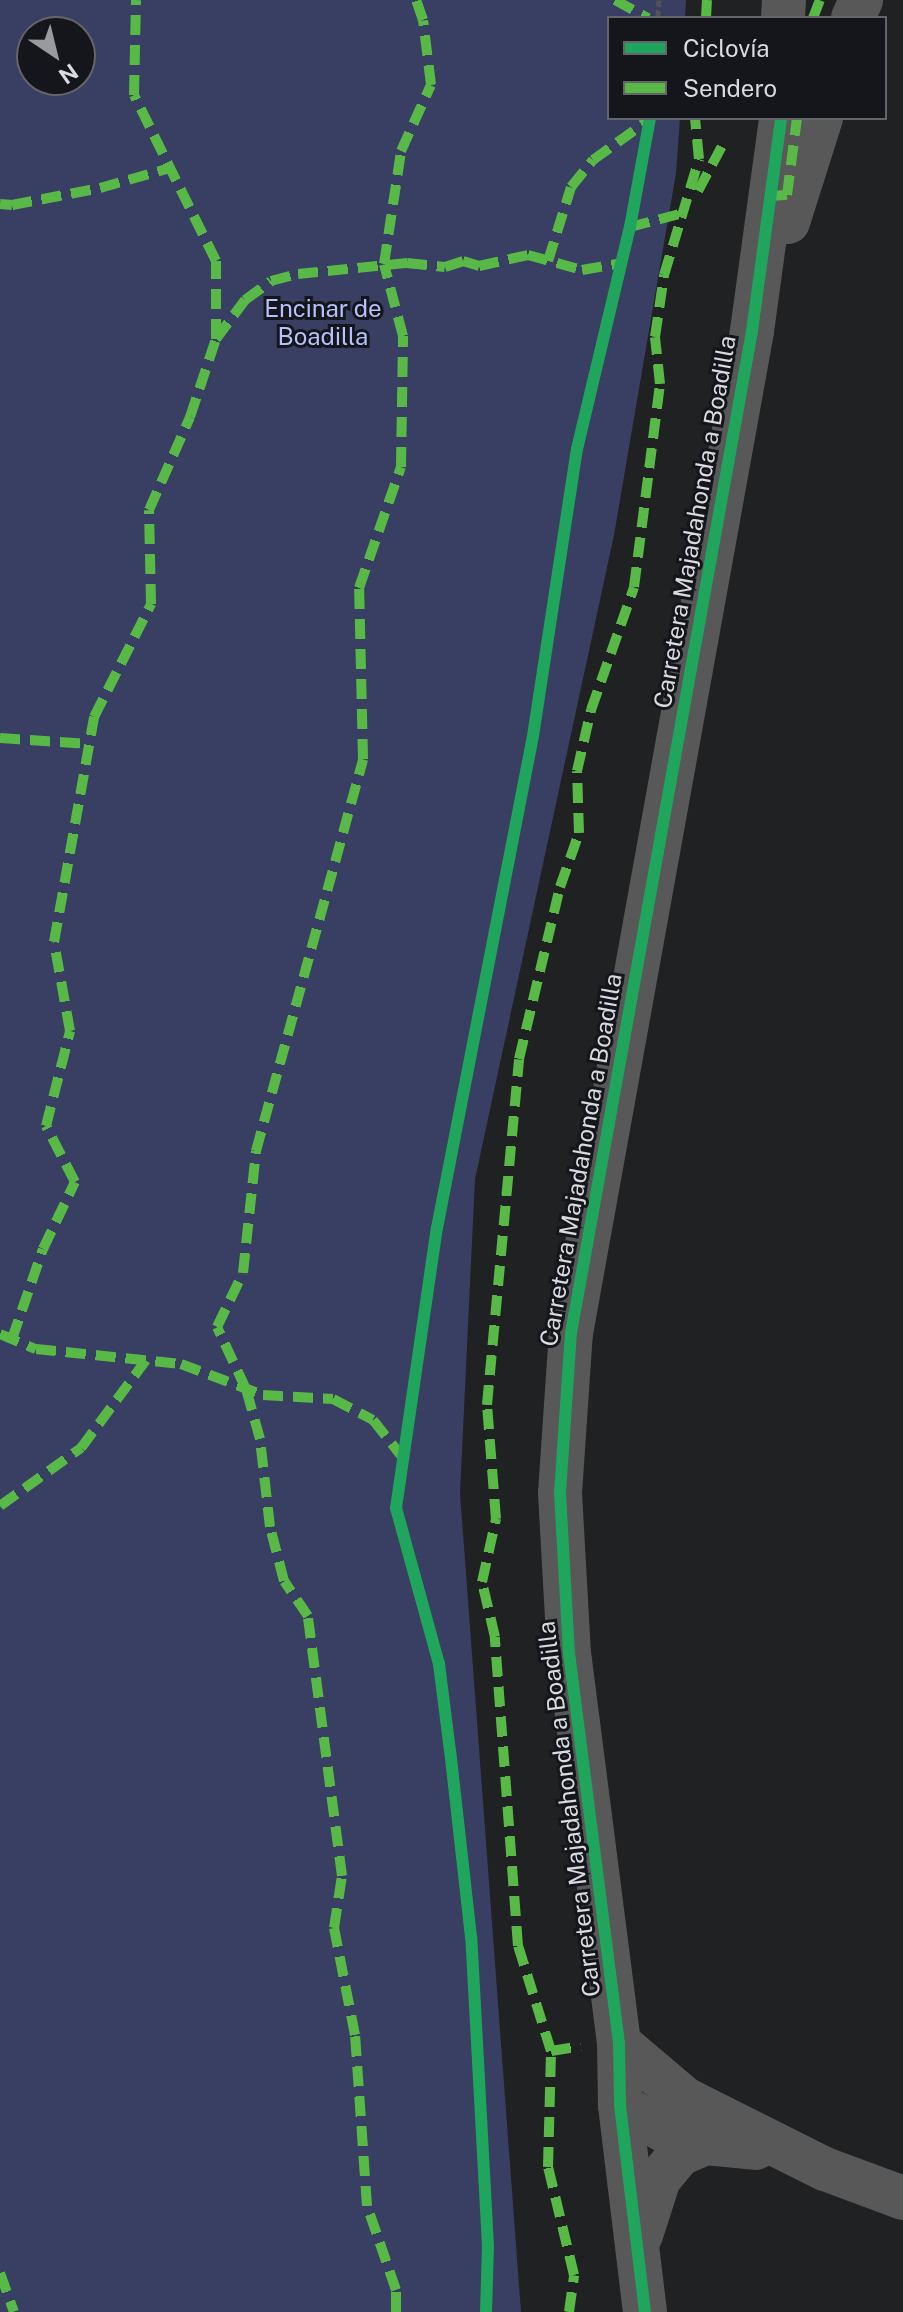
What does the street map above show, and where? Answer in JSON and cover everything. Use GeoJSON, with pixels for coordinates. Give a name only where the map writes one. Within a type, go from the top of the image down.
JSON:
{"type":"FeatureCollection","features":[{"type":"Feature","properties":{"kind":"street","name":"Carretera Majadahonda a Boadilla"},"geometry":{"type":"LineString","coordinates":[[645,2312],[620,2105],[619,2043],[569,1654],[560,1493],[571,1333],[752,331],[781,120]]}},
{"type":"Feature","properties":{"kind":"street","name":"Carretera Majadahonda a Boadilla"},"geometry":{"type":"LineString","coordinates":[[752,331],[820,120]]}},
{"type":"Feature","properties":{"kind":"street"},"geometry":{"type":"LineString","coordinates":[[619,2043],[685,2099],[786,2151],[903,2198]]}},
{"type":"Feature","properties":{"kind":"street"},"geometry":{"type":"LineString","coordinates":[[620,2105],[665,2131],[706,2143],[786,2151]]}},
{"type":"Feature","properties":{"kind":"street"},"geometry":{"type":"LineString","coordinates":[[637,2249],[659,2179],[680,2154],[706,2143]]}},
{"type":"Feature","properties":{"kind":"path"},"geometry":{"type":"LineString","coordinates":[[486,2312],[488,2246],[471,1937],[439,1664],[396,1508],[437,1228],[533,736],[577,449],[630,227],[650,120]]}},
{"type":"Feature","properties":{"kind":"green space","name":"Encinar de Boadilla"},"geometry":{"type":"Polygon","coordinates":[[[0,0],[686,0],[685,16],[607,16],[607,120],[680,120],[676,173],[614,535],[475,1179],[460,1493],[521,2312],[0,2312],[0,0]]]}},
{"type":"Feature","properties":{"kind":"marked path"},"geometry":{"type":"LineString","coordinates":[[12,1339],[43,1249],[75,1182],[46,1126],[70,1031],[54,942],[94,717],[151,604],[149,510],[190,417],[216,339],[216,261],[134,95],[136,0]]}},
{"type":"Feature","properties":{"kind":"marked path"},"geometry":{"type":"LineString","coordinates":[[396,2312],[396,2290],[367,2206],[355,2035],[334,1928],[342,1876],[308,1616],[284,1581],[270,1527],[260,1439],[246,1389],[217,1327],[243,1273],[256,1151],[363,759],[359,588],[401,467],[403,336],[384,264],[401,151],[431,85],[423,20],[416,0]]}},
{"type":"Feature","properties":{"kind":"marked path"},"geometry":{"type":"LineString","coordinates":[[615,0],[644,16]]}},
{"type":"Feature","properties":{"kind":"marked path"},"geometry":{"type":"LineString","coordinates":[[706,16],[707,0]]}},
{"type":"Feature","properties":{"kind":"marked path"},"geometry":{"type":"LineString","coordinates":[[814,16],[820,0]]}},
{"type":"Feature","properties":{"kind":"marked path"},"geometry":{"type":"LineString","coordinates":[[548,261],[571,187],[593,160],[649,120]]}},
{"type":"Feature","properties":{"kind":"marked path"},"geometry":{"type":"LineString","coordinates":[[569,2312],[574,2275],[548,2167],[551,2051],[518,1946],[495,1637],[482,1582],[496,1519],[487,1405],[519,1059],[560,887],[579,833],[577,771],[591,710],[634,587],[660,384],[655,337],[664,275],[699,159],[695,120]]}},
{"type":"Feature","properties":{"kind":"marked path"},"geometry":{"type":"LineString","coordinates":[[771,196],[787,195],[797,120]]}},
{"type":"Feature","properties":{"kind":"marked path"},"geometry":{"type":"LineString","coordinates":[[698,191],[722,146]]}},
{"type":"Feature","properties":{"kind":"marked path"},"geometry":{"type":"LineString","coordinates":[[0,204],[12,205],[100,188],[170,168]]}},
{"type":"Feature","properties":{"kind":"marked path"},"geometry":{"type":"LineString","coordinates":[[630,227],[687,212]]}},
{"type":"Feature","properties":{"kind":"marked path"},"geometry":{"type":"LineString","coordinates":[[216,339],[245,300],[271,281],[298,274],[407,263],[445,267],[463,261],[479,266],[528,255],[582,270],[621,263]]}},
{"type":"Feature","properties":{"kind":"marked path"},"geometry":{"type":"LineString","coordinates":[[0,738],[89,744]]}},
{"type":"Feature","properties":{"kind":"marked path"},"geometry":{"type":"LineString","coordinates":[[0,1334],[36,1349],[181,1364],[263,1395],[333,1399],[373,1420],[403,1458]]}},
{"type":"Feature","properties":{"kind":"marked path"},"geometry":{"type":"LineString","coordinates":[[0,1506],[81,1448],[146,1360]]}},
{"type":"Feature","properties":{"kind":"marked path"},"geometry":{"type":"LineString","coordinates":[[551,2051],[581,2046]]}},
{"type":"Feature","properties":{"kind":"marked path"},"geometry":{"type":"LineString","coordinates":[[0,2273],[14,2312]]}},
{"type":"Feature","properties":{"kind":"cycle path"},"geometry":{"type":"LineString","coordinates":[[486,2312],[488,2246],[471,1937],[439,1664],[396,1508],[437,1228],[533,736],[577,449],[630,227],[650,120]]}},
{"type":"Feature","properties":{"kind":"cycle path"},"geometry":{"type":"LineString","coordinates":[[645,2312],[620,2105],[619,2043],[569,1654],[560,1493],[571,1333],[752,331],[781,120]]}}]}
